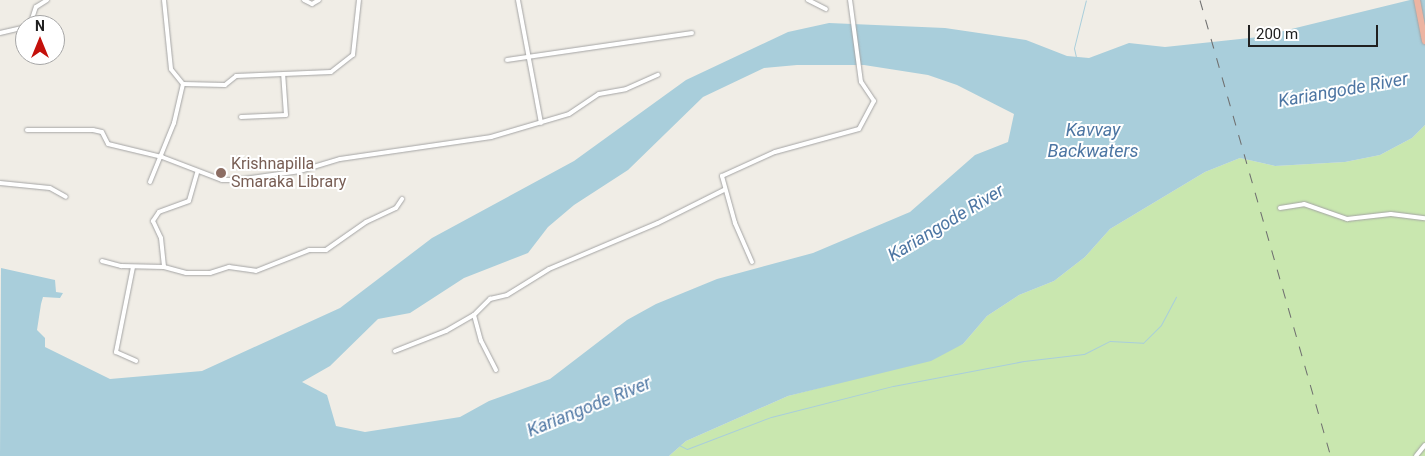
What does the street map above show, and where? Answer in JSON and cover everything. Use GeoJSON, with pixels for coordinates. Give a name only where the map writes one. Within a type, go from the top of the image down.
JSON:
{"type":"FeatureCollection","features":[{"type":"Feature","properties":{"kind":"highway"},"geometry":{"type":"LineString","coordinates":[[1417,0],[1425,42]]}},
{"type":"Feature","properties":{"kind":"street"},"geometry":{"type":"LineString","coordinates":[[34,15],[36,8],[47,0]]}},
{"type":"Feature","properties":{"kind":"street"},"geometry":{"type":"LineString","coordinates":[[164,0],[171,69],[183,84],[225,85],[236,76],[283,76],[331,72],[349,60],[358,26],[359,0]]}},
{"type":"Feature","properties":{"kind":"street"},"geometry":{"type":"LineString","coordinates":[[304,0],[312,4],[319,0]]}},
{"type":"Feature","properties":{"kind":"street"},"geometry":{"type":"LineString","coordinates":[[518,0],[541,123]]}},
{"type":"Feature","properties":{"kind":"street"},"geometry":{"type":"LineString","coordinates":[[808,0],[826,9]]}},
{"type":"Feature","properties":{"kind":"street"},"geometry":{"type":"LineString","coordinates":[[752,262],[724,190],[722,176],[733,169],[775,152],[859,129],[874,101],[860,75],[854,16],[850,0]]}},
{"type":"Feature","properties":{"kind":"street"},"geometry":{"type":"LineString","coordinates":[[0,33],[15,30]]}},
{"type":"Feature","properties":{"kind":"street"},"geometry":{"type":"LineString","coordinates":[[506,60],[692,33]]}},
{"type":"Feature","properties":{"kind":"street"},"geometry":{"type":"LineString","coordinates":[[27,130],[93,130],[102,132],[108,144],[162,158],[198,173],[227,180],[286,174],[340,159],[472,141],[569,114],[599,94],[626,89],[658,75]]}},
{"type":"Feature","properties":{"kind":"street"},"geometry":{"type":"LineString","coordinates":[[241,117],[286,115],[283,76]]}},
{"type":"Feature","properties":{"kind":"street"},"geometry":{"type":"LineString","coordinates":[[150,182],[162,158],[183,84]]}},
{"type":"Feature","properties":{"kind":"street"},"geometry":{"type":"LineString","coordinates":[[164,267],[162,243],[153,220],[159,212],[189,201],[198,173]]}},
{"type":"Feature","properties":{"kind":"street"},"geometry":{"type":"LineString","coordinates":[[0,183],[50,188],[66,197]]}},
{"type":"Feature","properties":{"kind":"street"},"geometry":{"type":"LineString","coordinates":[[395,351],[446,331],[474,315],[490,299],[507,295],[516,286],[549,268],[658,223],[724,190]]}},
{"type":"Feature","properties":{"kind":"street"},"geometry":{"type":"LineString","coordinates":[[102,261],[133,267],[164,267],[199,274],[229,267],[242,272],[265,269],[309,250],[326,250],[366,222],[396,208],[402,199]]}},
{"type":"Feature","properties":{"kind":"street"},"geometry":{"type":"LineString","coordinates":[[1280,208],[1304,204],[1346,219],[1391,214],[1425,218]]}},
{"type":"Feature","properties":{"kind":"street"},"geometry":{"type":"LineString","coordinates":[[133,267],[116,352],[136,360]]}},
{"type":"Feature","properties":{"kind":"street"},"geometry":{"type":"LineString","coordinates":[[474,315],[481,341],[496,370]]}},
{"type":"Feature","properties":{"kind":"street"},"geometry":{"type":"LineString","coordinates":[[1416,456],[1425,445]]}},
{"type":"Feature","properties":{"kind":"green space"},"geometry":{"type":"Polygon","coordinates":[[[1425,125],[1425,456],[669,456],[686,441],[788,396],[896,368],[963,344],[987,316],[1019,295],[1054,281],[1085,257],[1110,229],[1205,172],[1240,158],[1275,166],[1345,162],[1380,155],[1412,138],[1425,125]]]}},
{"type":"Feature","properties":{"kind":"water","name":"Kavvay Backwaters"},"geometry":{"type":"Polygon","coordinates":[[[1410,0],[1425,0],[1425,125],[1412,138],[1380,155],[1345,162],[1275,166],[1240,158],[1205,172],[1110,229],[1085,257],[1054,281],[1019,295],[987,316],[963,344],[931,361],[788,396],[686,441],[669,456],[0,456],[1,268],[55,280],[56,292],[63,293],[60,298],[43,297],[37,330],[45,338],[45,347],[110,379],[202,371],[340,308],[432,238],[574,161],[686,80],[788,32],[829,23],[945,28],[1026,40],[1067,56],[1089,58],[1129,43],[1165,47],[1259,37],[1410,0]],[[797,65],[764,68],[703,97],[628,170],[574,205],[548,227],[528,253],[464,278],[410,313],[378,319],[330,366],[302,382],[327,395],[336,426],[365,432],[460,417],[489,401],[550,379],[627,320],[656,304],[717,279],[813,253],[910,212],[975,155],[1008,142],[1014,114],[957,85],[928,75],[864,65],[797,65]]]}},
{"type":"Feature","properties":{"kind":"waterway"},"geometry":{"type":"LineString","coordinates":[[1076,57],[1074,48],[1086,0]]}},
{"type":"Feature","properties":{"kind":"waterway"},"geometry":{"type":"LineString","coordinates":[[679,445],[687,449],[771,417],[893,386],[1024,361],[1084,354],[1110,341],[1143,343],[1161,325],[1176,297]]}},
{"type":"Feature","properties":{"kind":"railway"},"geometry":{"type":"LineString","coordinates":[[1200,0],[1331,456]]}},
{"type":"Feature","properties":{"kind":"place","name":"Krishnapilla Smaraka Library"},"geometry":{"type":"Point","coordinates":[221,173]}},
{"type":"Feature","properties":{"kind":"water label","name":"Kariangode River"},"geometry":{"type":"Point","coordinates":[1343,90]}},
{"type":"Feature","properties":{"kind":"water label","name":"Kariangode River"},"geometry":{"type":"Point","coordinates":[946,223]}},
{"type":"Feature","properties":{"kind":"water label","name":"Kariangode River"},"geometry":{"type":"Point","coordinates":[589,407]}}]}
